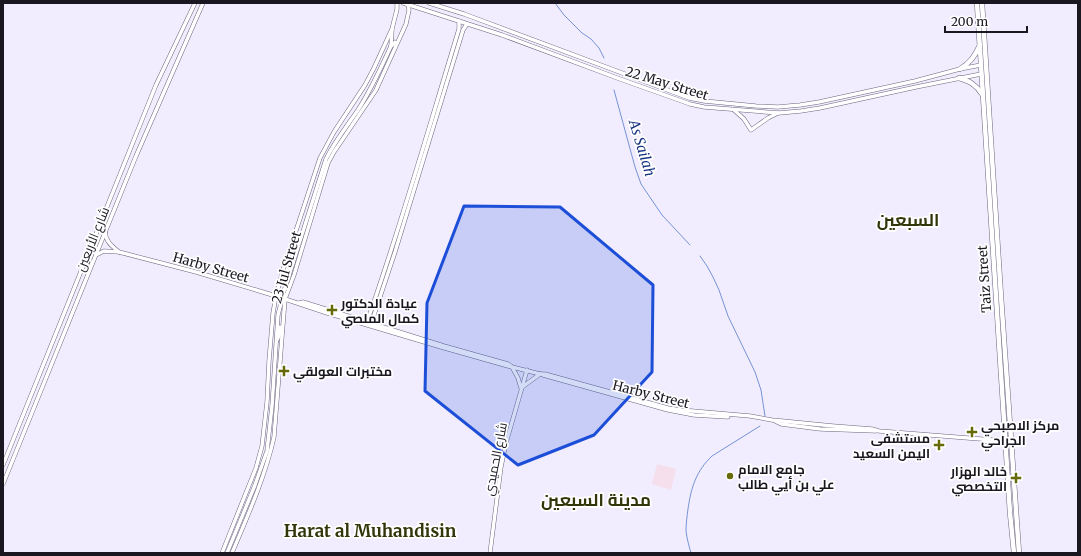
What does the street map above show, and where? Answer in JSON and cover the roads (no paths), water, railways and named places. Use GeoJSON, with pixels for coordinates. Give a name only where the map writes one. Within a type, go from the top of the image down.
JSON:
{"type":"FeatureCollection","features":[{"type":"Feature","properties":{"kind":"highway","name":"Taiz Street"},"geometry":{"type":"LineString","coordinates":[[977,3],[1014,553]]}},
{"type":"Feature","properties":{"kind":"highway","name":"Taiz Street"},"geometry":{"type":"LineString","coordinates":[[982,3],[997,250],[1019,553]]}},
{"type":"Feature","properties":{"kind":"highway"},"geometry":{"type":"LineString","coordinates":[[960,69],[967,65],[973,58],[980,43]]}},
{"type":"Feature","properties":{"kind":"highway"},"geometry":{"type":"LineString","coordinates":[[960,78],[975,85],[982,94]]}},
{"type":"Feature","properties":{"kind":"street","name":"شارع الأربعين"},"geometry":{"type":"LineString","coordinates":[[3,465],[156,85],[195,3]]}},
{"type":"Feature","properties":{"kind":"street","name":"شارع الأربعين"},"geometry":{"type":"LineString","coordinates":[[3,484],[28,419],[136,156],[203,3]]}},
{"type":"Feature","properties":{"kind":"street","name":"23 Jul Street"},"geometry":{"type":"LineString","coordinates":[[273,313],[283,270],[320,158],[334,132],[365,86],[374,68],[392,29],[397,3]]}},
{"type":"Feature","properties":{"kind":"street","name":"22 May Street"},"geometry":{"type":"LineString","coordinates":[[403,3],[502,35],[690,104],[704,107],[779,113],[801,111],[867,98],[916,86],[981,74]]}},
{"type":"Feature","properties":{"kind":"street","name":"22 May Street"},"geometry":{"type":"LineString","coordinates":[[429,3],[464,14],[689,98],[704,101],[778,107],[800,105],[915,81],[960,69],[981,66]]}},
{"type":"Feature","properties":{"kind":"street","name":"23 Jul Street"},"geometry":{"type":"LineString","coordinates":[[232,553],[265,473],[274,437],[286,291],[294,276],[328,164],[334,152],[376,90],[406,24],[409,10],[408,4]]}},
{"type":"Feature","properties":{"kind":"street"},"geometry":{"type":"LineString","coordinates":[[192,8],[199,11]]}},
{"type":"Feature","properties":{"kind":"street"},"geometry":{"type":"LineString","coordinates":[[369,323],[385,278],[461,29],[459,21]]}},
{"type":"Feature","properties":{"kind":"street"},"geometry":{"type":"LineString","coordinates":[[461,29],[467,24]]}},
{"type":"Feature","properties":{"kind":"street"},"geometry":{"type":"LineString","coordinates":[[391,46],[392,29]]}},
{"type":"Feature","properties":{"kind":"street"},"geometry":{"type":"LineString","coordinates":[[286,291],[293,270],[293,263],[329,154],[375,82],[398,33],[402,32]]}},
{"type":"Feature","properties":{"kind":"street"},"geometry":{"type":"LineString","coordinates":[[600,65],[604,73]]}},
{"type":"Feature","properties":{"kind":"street"},"geometry":{"type":"LineString","coordinates":[[613,70],[620,79]]}},
{"type":"Feature","properties":{"kind":"street"},"geometry":{"type":"LineString","coordinates":[[915,81],[916,86]]}},
{"type":"Feature","properties":{"kind":"street"},"geometry":{"type":"LineString","coordinates":[[866,92],[867,98]]}},
{"type":"Feature","properties":{"kind":"street"},"geometry":{"type":"LineString","coordinates":[[756,106],[756,112]]}},
{"type":"Feature","properties":{"kind":"street"},"geometry":{"type":"LineString","coordinates":[[734,110],[744,118],[751,130],[768,118],[779,113]]}},
{"type":"Feature","properties":{"kind":"street"},"geometry":{"type":"LineString","coordinates":[[128,153],[136,156]]}},
{"type":"Feature","properties":{"kind":"street"},"geometry":{"type":"LineString","coordinates":[[105,232],[106,239],[118,252]]}},
{"type":"Feature","properties":{"kind":"street","name":"Harby Street"},"geometry":{"type":"LineString","coordinates":[[96,255],[104,251],[118,252],[196,272],[440,347],[508,366],[540,374],[551,375],[668,408],[750,416],[772,420],[1006,442]]}},
{"type":"Feature","properties":{"kind":"street"},"geometry":{"type":"LineString","coordinates":[[279,286],[288,268],[293,263]]}},
{"type":"Feature","properties":{"kind":"street","name":"Harby Street"},"geometry":{"type":"LineString","coordinates":[[298,303],[303,302],[508,364],[512,367]]}},
{"type":"Feature","properties":{"kind":"street"},"geometry":{"type":"LineString","coordinates":[[227,553],[255,485],[266,451],[272,406],[278,315],[281,303]]}},
{"type":"Feature","properties":{"kind":"street"},"geometry":{"type":"LineString","coordinates":[[273,313],[275,320],[273,335],[276,345]]}},
{"type":"Feature","properties":{"kind":"street"},"geometry":{"type":"LineString","coordinates":[[222,553],[262,446],[273,313]]}},
{"type":"Feature","properties":{"kind":"street"},"geometry":{"type":"LineString","coordinates":[[276,345],[279,336],[281,317],[283,314]]}},
{"type":"Feature","properties":{"kind":"street"},"geometry":{"type":"LineString","coordinates":[[512,367],[521,388],[540,374]]}},
{"type":"Feature","properties":{"kind":"street","name":"شارع الحميدي"},"geometry":{"type":"LineString","coordinates":[[490,553],[501,467],[506,443],[527,370]]}},
{"type":"Feature","properties":{"kind":"street"},"geometry":{"type":"LineString","coordinates":[[269,433],[273,427],[276,409]]}},
{"type":"Feature","properties":{"kind":"street"},"geometry":{"type":"LineString","coordinates":[[256,465],[259,463],[266,451]]}},
{"type":"Feature","properties":{"kind":"waterway","name":"As Sailah"},"geometry":{"type":"LineString","coordinates":[[555,3],[564,15],[582,33],[591,39],[599,48],[604,58]]}},
{"type":"Feature","properties":{"kind":"waterway","name":"As Sailah"},"geometry":{"type":"LineString","coordinates":[[614,90],[641,184],[662,215],[690,245]]}},
{"type":"Feature","properties":{"kind":"waterway","name":"As Sailah"},"geometry":{"type":"LineString","coordinates":[[700,256],[713,277],[728,316],[755,372],[761,390],[765,416]]}},
{"type":"Feature","properties":{"kind":"waterway","name":"As Sailah"},"geometry":{"type":"LineString","coordinates":[[691,553],[686,534],[686,523],[691,494],[698,474],[712,456],[760,426]]}},
{"type":"Feature","properties":{"kind":"tunnel"},"geometry":{"type":"LineString","coordinates":[[281,303],[284,291]]}},
{"type":"Feature","properties":{"kind":"place","name":"عيادة الدكتور كمال الملصي"},"geometry":{"type":"Point","coordinates":[332,310]}},
{"type":"Feature","properties":{"kind":"place","name":"مختبرات العولقي"},"geometry":{"type":"Point","coordinates":[284,371]}},
{"type":"Feature","properties":{"kind":"place","name":"مركز الاصبحي الجراحي"},"geometry":{"type":"Point","coordinates":[972,432]}},
{"type":"Feature","properties":{"kind":"place","name":"مستشفى اليمن السعيد"},"geometry":{"type":"Point","coordinates":[939,445]}},
{"type":"Feature","properties":{"kind":"place","name":"جامع الامام علي بن أيي طالب"},"geometry":{"type":"Point","coordinates":[730,476]}},
{"type":"Feature","properties":{"kind":"place","name":"خالد الهزار التخصصي"},"geometry":{"type":"Point","coordinates":[1016,478]}},
{"type":"Feature","properties":{"kind":"district","name":"السبعين"},"geometry":{"type":"Point","coordinates":[908,220]}},
{"type":"Feature","properties":{"kind":"district","name":"مدينة السبعين"},"geometry":{"type":"Point","coordinates":[596,500]}},
{"type":"Feature","properties":{"kind":"district","name":"Harat al Muhandisin"},"geometry":{"type":"Point","coordinates":[370,531]}}]}
